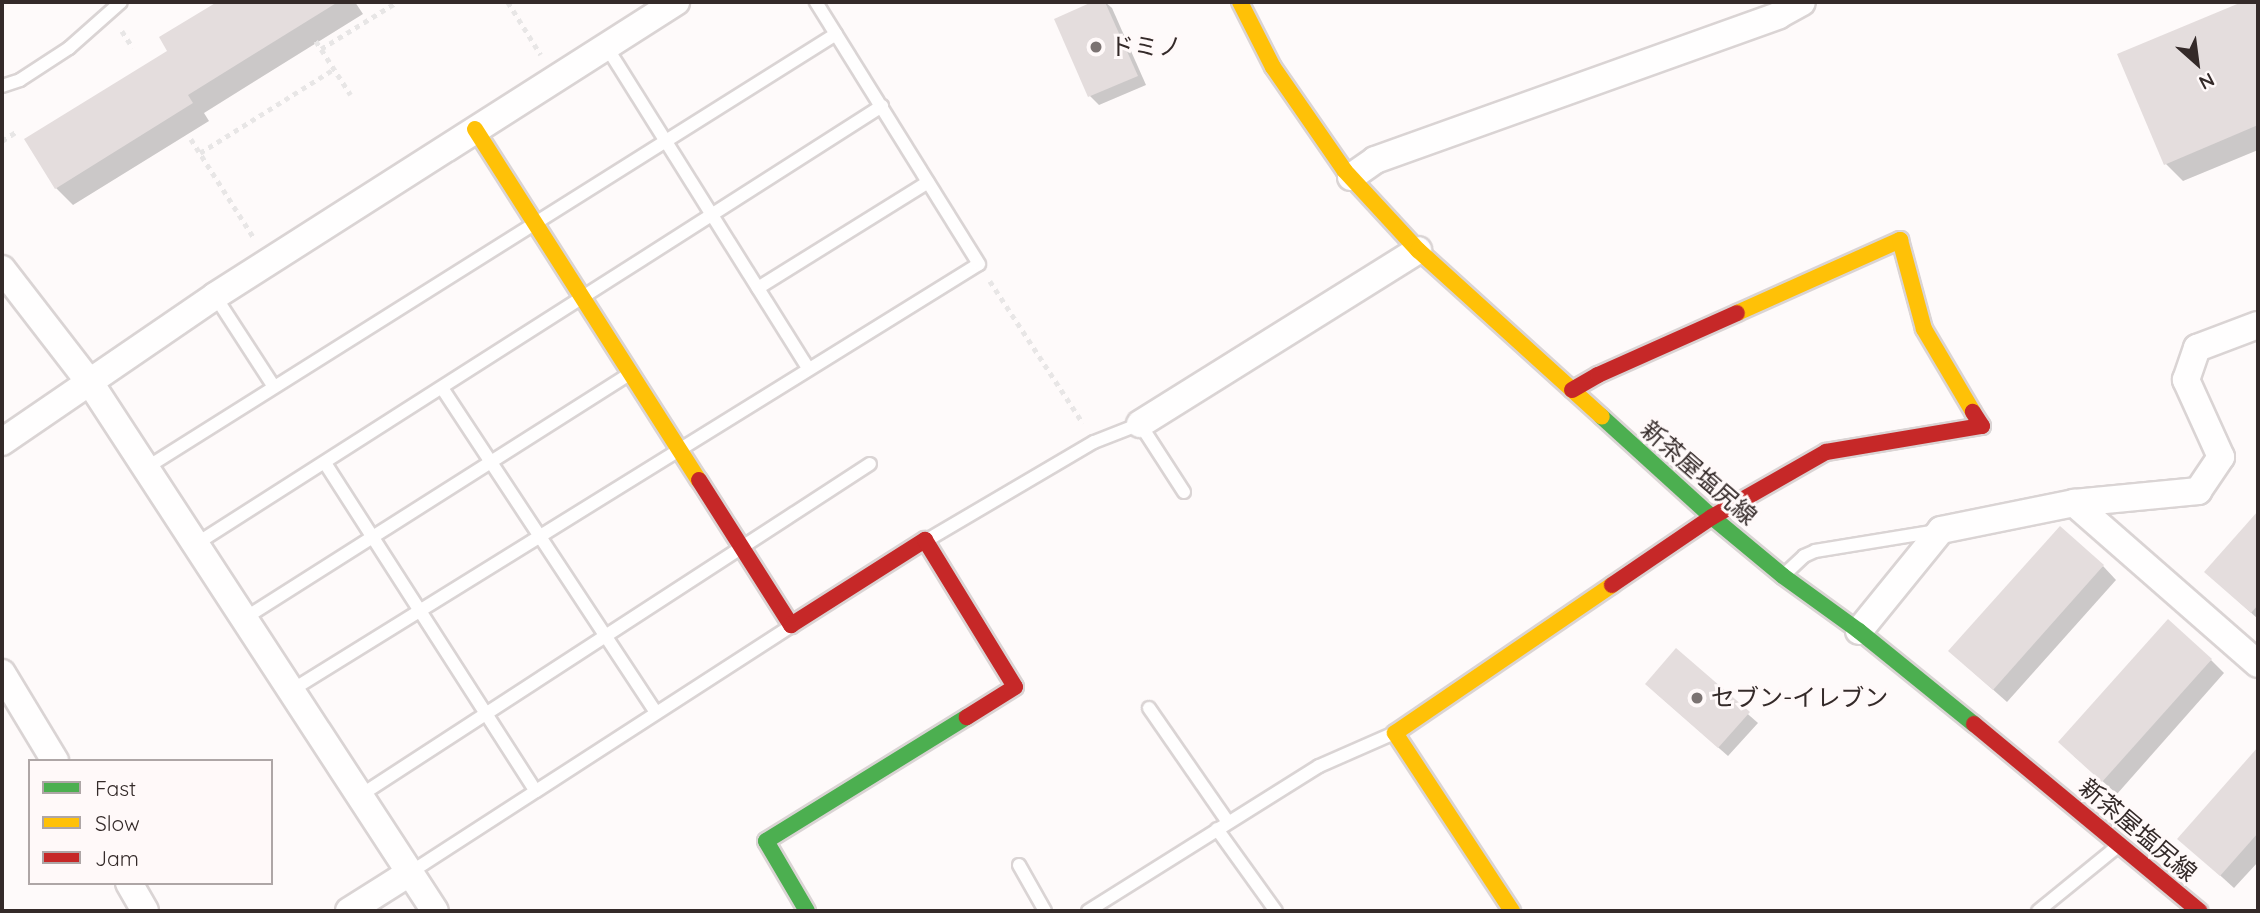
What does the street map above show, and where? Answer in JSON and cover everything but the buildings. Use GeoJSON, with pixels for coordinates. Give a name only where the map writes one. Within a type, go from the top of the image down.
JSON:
{"type":"FeatureCollection","features":[{"type":"Feature","properties":{"kind":"street"},"geometry":{"type":"LineString","coordinates":[[2,442],[91,384],[215,296],[676,2]]}},
{"type":"Feature","properties":{"kind":"street","name":"新茶屋塩尻線"},"geometry":{"type":"LineString","coordinates":[[1240,2],[1273,67],[1351,177],[1418,250],[1712,517],[1783,576],[1859,631],[2121,844],[2199,911]]}},
{"type":"Feature","properties":{"kind":"street"},"geometry":{"type":"LineString","coordinates":[[1351,177],[1374,160],[1779,15],[1802,2]]}},
{"type":"Feature","properties":{"kind":"street"},"geometry":{"type":"LineString","coordinates":[[475,129],[792,625],[925,540],[1015,687],[766,841],[807,911]]}},
{"type":"Feature","properties":{"kind":"street"},"geometry":{"type":"LineString","coordinates":[[1512,911],[1395,733],[1712,517],[1826,452],[1982,426],[1924,329],[1900,240],[1598,375],[1572,390]]}},
{"type":"Feature","properties":{"kind":"street"},"geometry":{"type":"LineString","coordinates":[[1140,424],[1418,250]]}},
{"type":"Feature","properties":{"kind":"street"},"geometry":{"type":"LineString","coordinates":[[2,269],[91,384],[435,911]]}},
{"type":"Feature","properties":{"kind":"street"},"geometry":{"type":"LineString","coordinates":[[1859,631],[1941,530],[2074,503],[2198,491],[2221,457],[2186,380],[2197,348],[2258,324]]}},
{"type":"Feature","properties":{"kind":"street"},"geometry":{"type":"LineString","coordinates":[[2074,503],[2258,664]]}},
{"type":"Feature","properties":{"kind":"street"},"geometry":{"type":"LineString","coordinates":[[2,673],[54,759]]}},
{"type":"Feature","properties":{"kind":"street"},"geometry":{"type":"LineString","coordinates":[[349,911],[411,872]]}},
{"type":"Feature","properties":{"kind":"street"},"geometry":{"type":"LineString","coordinates":[[129,885],[145,911]]}},
{"type":"Feature","properties":{"kind":"lane"},"geometry":{"type":"LineString","coordinates":[[2,86],[20,79],[69,48],[121,2]]}},
{"type":"Feature","properties":{"kind":"lane"},"geometry":{"type":"LineString","coordinates":[[292,690],[979,264],[816,2]]}},
{"type":"Feature","properties":{"kind":"lane"},"geometry":{"type":"LineString","coordinates":[[146,468],[836,34]]}},
{"type":"Feature","properties":{"kind":"lane"},"geometry":{"type":"LineString","coordinates":[[606,46],[809,369]]}},
{"type":"Feature","properties":{"kind":"lane"},"geometry":{"type":"LineString","coordinates":[[196,544],[881,107]]}},
{"type":"Feature","properties":{"kind":"lane"},"geometry":{"type":"LineString","coordinates":[[758,288],[929,182]]}},
{"type":"Feature","properties":{"kind":"lane"},"geometry":{"type":"LineString","coordinates":[[215,296],[274,387]]}},
{"type":"Feature","properties":{"kind":"lane"},"geometry":{"type":"LineString","coordinates":[[245,618],[630,373]]}},
{"type":"Feature","properties":{"kind":"lane"},"geometry":{"type":"LineString","coordinates":[[442,388],[656,713]]}},
{"type":"Feature","properties":{"kind":"lane"},"geometry":{"type":"LineString","coordinates":[[925,540],[1094,442],[1140,424],[1184,492]]}},
{"type":"Feature","properties":{"kind":"lane"},"geometry":{"type":"LineString","coordinates":[[325,463],[535,790]]}},
{"type":"Feature","properties":{"kind":"lane"},"geometry":{"type":"LineString","coordinates":[[360,795],[870,464]]}},
{"type":"Feature","properties":{"kind":"lane"},"geometry":{"type":"LineString","coordinates":[[1783,576],[1804,556],[1815,551],[1941,530]]}},
{"type":"Feature","properties":{"kind":"lane"},"geometry":{"type":"LineString","coordinates":[[411,872],[792,625]]}},
{"type":"Feature","properties":{"kind":"lane"},"geometry":{"type":"LineString","coordinates":[[1149,708],[1276,911]]}},
{"type":"Feature","properties":{"kind":"lane"},"geometry":{"type":"LineString","coordinates":[[1088,911],[1319,766],[1395,733]]}},
{"type":"Feature","properties":{"kind":"lane"},"geometry":{"type":"LineString","coordinates":[[2038,911],[2121,844]]}},
{"type":"Feature","properties":{"kind":"lane"},"geometry":{"type":"LineString","coordinates":[[1019,865],[1045,911]]}},
{"type":"Feature","properties":{"kind":"path"},"geometry":{"type":"LineString","coordinates":[[321,48],[397,2]]}},
{"type":"Feature","properties":{"kind":"path"},"geometry":{"type":"LineString","coordinates":[[508,2],[545,62]]}},
{"type":"Feature","properties":{"kind":"path"},"geometry":{"type":"LineString","coordinates":[[316,41],[351,95]]}},
{"type":"Feature","properties":{"kind":"path"},"geometry":{"type":"LineString","coordinates":[[200,153],[334,69]]}},
{"type":"Feature","properties":{"kind":"path"},"geometry":{"type":"LineString","coordinates":[[2,141],[16,132]]}},
{"type":"Feature","properties":{"kind":"path"},"geometry":{"type":"LineString","coordinates":[[191,139],[258,245]]}},
{"type":"Feature","properties":{"kind":"path"},"geometry":{"type":"LineString","coordinates":[[979,264],[1094,442]]}},
{"type":"Feature","properties":{"kind":"traffic: fast"},"geometry":{"type":"LineString","coordinates":[[1602,417],[1712,517],[1783,576],[1859,631],[1974,724]]}},
{"type":"Feature","properties":{"kind":"traffic: fast"},"geometry":{"type":"LineString","coordinates":[[807,911],[766,841],[967,717]]}},
{"type":"Feature","properties":{"kind":"traffic: slow"},"geometry":{"type":"LineString","coordinates":[[1240,2],[1273,67],[1345,171],[1418,250],[1602,417]]}},
{"type":"Feature","properties":{"kind":"traffic: slow"},"geometry":{"type":"LineString","coordinates":[[475,129],[699,480]]}},
{"type":"Feature","properties":{"kind":"traffic: slow"},"geometry":{"type":"LineString","coordinates":[[1737,313],[1900,240],[1924,329],[1973,412]]}},
{"type":"Feature","properties":{"kind":"traffic: slow"},"geometry":{"type":"LineString","coordinates":[[1512,911],[1395,733],[1612,585]]}},
{"type":"Feature","properties":{"kind":"traffic: jam"},"geometry":{"type":"LineString","coordinates":[[1572,390],[1598,375],[1737,313]]}},
{"type":"Feature","properties":{"kind":"traffic: jam"},"geometry":{"type":"LineString","coordinates":[[1612,585],[1712,517],[1826,452],[1982,426],[1973,412]]}},
{"type":"Feature","properties":{"kind":"traffic: jam"},"geometry":{"type":"LineString","coordinates":[[699,480],[791,625],[925,540],[1015,687],[967,717]]}},
{"type":"Feature","properties":{"kind":"traffic: jam"},"geometry":{"type":"LineString","coordinates":[[1974,724],[2199,911]]}},
{"type":"Feature","properties":{"kind":"place","name":"ドミノ"},"geometry":{"type":"Point","coordinates":[1096,47]}},
{"type":"Feature","properties":{"kind":"place","name":"セブン-イレブン"},"geometry":{"type":"Point","coordinates":[1697,698]}}]}
